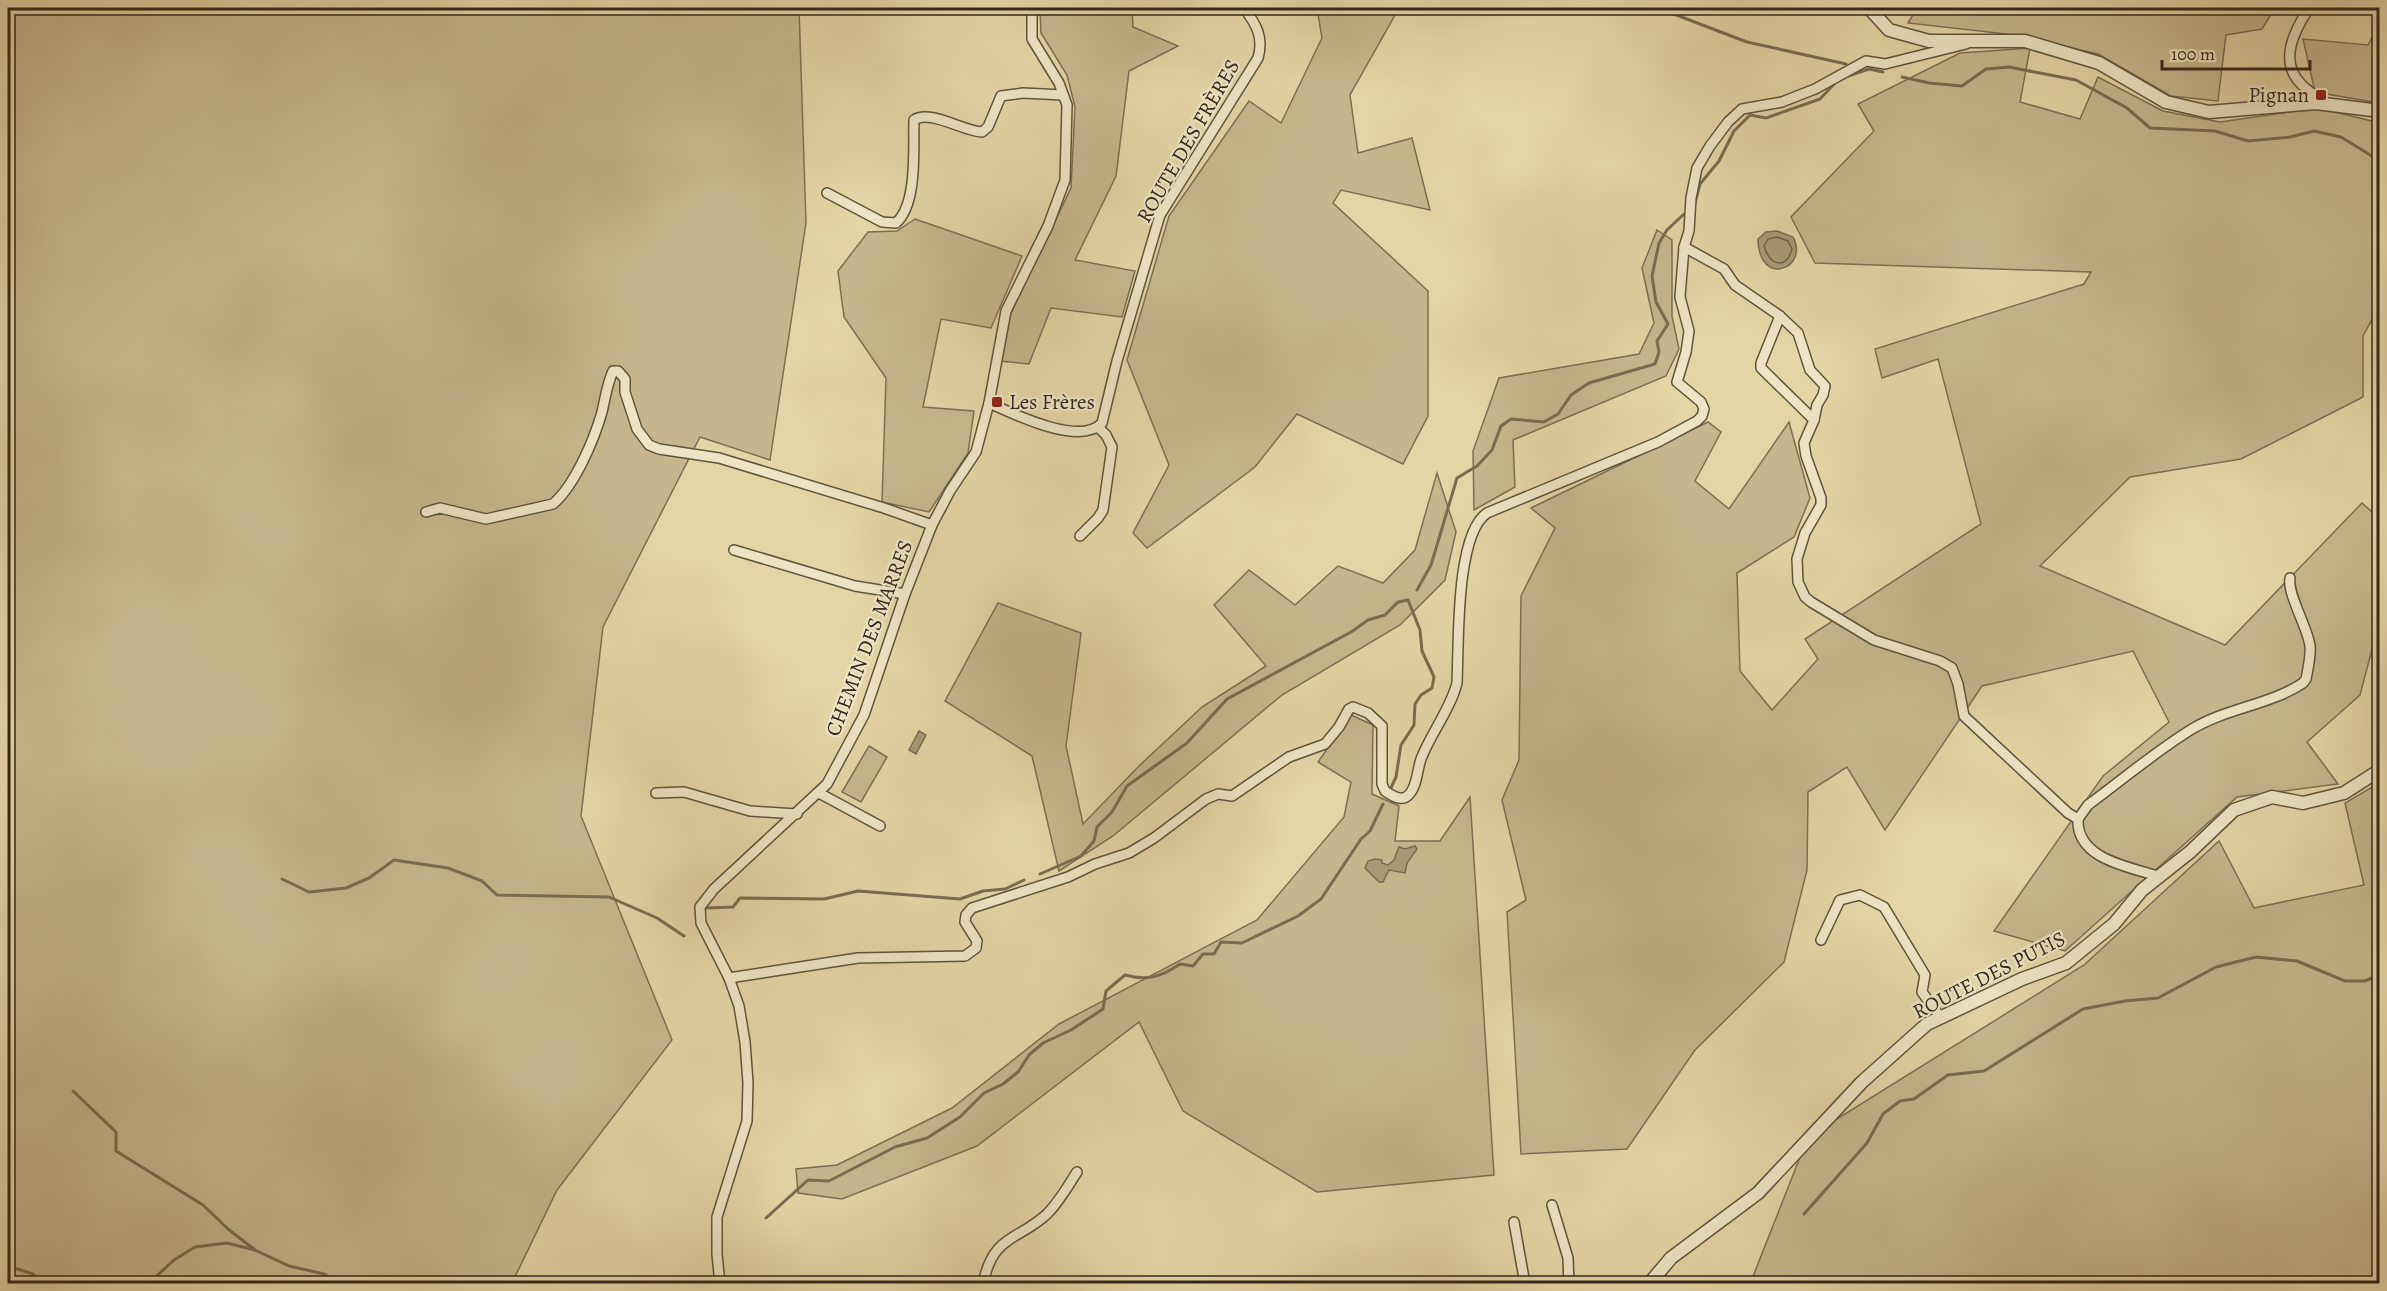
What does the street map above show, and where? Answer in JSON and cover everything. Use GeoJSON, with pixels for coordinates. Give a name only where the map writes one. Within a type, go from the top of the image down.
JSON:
{"type":"FeatureCollection","features":[{"type":"Feature","properties":{"kind":"street","name":"CHEMIN DES MARRES"},"geometry":{"type":"LineString","coordinates":[[720,1284],[717,1217],[747,1121],[745,1042],[739,1006],[729,978],[701,923],[700,907],[714,889],[819,793],[841,761],[864,715],[905,594],[932,525],[950,491],[976,452],[988,403],[1005,310],[1048,226],[1065,180],[1067,105],[1059,83],[1032,39],[1032,8]]}},
{"type":"Feature","properties":{"kind":"street","name":"ROUTE DES FRÈRES"},"geometry":{"type":"LineString","coordinates":[[1098,427],[1102,423],[1120,350],[1160,215],[1258,58],[1261,39],[1259,31],[1244,8]]}},
{"type":"Feature","properties":{"kind":"street"},"geometry":{"type":"LineString","coordinates":[[1869,8],[1889,30],[1929,41],[2025,41],[2099,63],[2166,102],[2209,112],[2316,103],[2379,111]]}},
{"type":"Feature","properties":{"kind":"street"},"geometry":{"type":"LineString","coordinates":[[2309,8],[2290,47],[2289,61],[2293,74],[2313,94],[2316,103]]}},
{"type":"Feature","properties":{"kind":"street"},"geometry":{"type":"LineString","coordinates":[[729,978],[858,958],[965,956],[976,948],[977,941],[965,922],[966,915],[972,908],[1068,877],[1135,849],[1206,799],[1218,794],[1232,795],[1289,757],[1325,744],[1339,727],[1349,709],[1353,708],[1368,713],[1382,726],[1384,791],[1395,797],[1408,796],[1413,790],[1420,760],[1454,695],[1457,683],[1462,569],[1471,534],[1480,517],[1658,442],[1684,430],[1702,416],[1704,409],[1701,402],[1677,382],[1686,352],[1689,331],[1680,297],[1684,247],[1689,231],[1691,198],[1697,168],[1710,146],[1728,122],[1742,109],[1782,102],[1866,61],[1885,64],[1974,41]]}},
{"type":"Feature","properties":{"kind":"street"},"geometry":{"type":"LineString","coordinates":[[827,193],[882,222],[896,223],[902,218],[909,199],[913,171],[914,120],[920,116],[927,116],[962,129],[982,132],[988,127],[1001,96],[1023,93],[1063,95]]}},
{"type":"Feature","properties":{"kind":"street"},"geometry":{"type":"LineString","coordinates":[[1684,247],[1724,269],[1735,285],[1780,316],[1798,333],[1810,370],[1825,386],[1817,405],[1815,420],[1804,443],[1806,456],[1821,498],[1821,505],[1805,533],[1797,559],[1798,582],[1805,597],[1874,640],[1952,668],[1958,684],[1964,716],[2068,813],[2078,819]]}},
{"type":"Feature","properties":{"kind":"street"},"geometry":{"type":"LineString","coordinates":[[1780,316],[1761,368],[1815,420]]}},
{"type":"Feature","properties":{"kind":"street"},"geometry":{"type":"LineString","coordinates":[[426,512],[440,508],[486,519],[553,504],[578,469],[598,426],[609,379],[613,371],[618,370],[625,379],[626,392],[637,429],[649,445],[658,450],[718,458],[884,508],[932,525]]}},
{"type":"Feature","properties":{"kind":"street"},"geometry":{"type":"LineString","coordinates":[[988,403],[1027,420],[1077,433],[1098,427],[1106,435],[1112,447],[1103,510],[1080,536]]}},
{"type":"Feature","properties":{"kind":"street"},"geometry":{"type":"LineString","coordinates":[[734,550],[855,586],[905,594]]}},
{"type":"Feature","properties":{"kind":"street"},"geometry":{"type":"LineString","coordinates":[[2158,876],[2112,862],[2094,851],[2081,838],[2077,829],[2078,819],[2088,806],[2193,728],[2304,683],[2310,647],[2289,586],[2290,578]]}},
{"type":"Feature","properties":{"kind":"street","name":"ROUTE DES PUTIS"},"geometry":{"type":"LineString","coordinates":[[1649,1284],[1671,1258],[1758,1193],[1862,1082],[1927,1024],[2022,979],[2066,963],[2114,924],[2142,890],[2190,852],[2234,810],[2272,797],[2303,803],[2344,793],[2379,770]]}},
{"type":"Feature","properties":{"kind":"street"},"geometry":{"type":"LineString","coordinates":[[656,794],[684,792],[750,811],[796,814]]}},
{"type":"Feature","properties":{"kind":"street"},"geometry":{"type":"LineString","coordinates":[[819,793],[880,826]]}},
{"type":"Feature","properties":{"kind":"street"},"geometry":{"type":"LineString","coordinates":[[1821,940],[1840,900],[1860,894],[1884,907],[1925,975],[1923,992],[1940,1017]]}},
{"type":"Feature","properties":{"kind":"street"},"geometry":{"type":"LineString","coordinates":[[983,1284],[986,1269],[1000,1246],[1045,1215],[1059,1201],[1077,1172]]}},
{"type":"Feature","properties":{"kind":"street"},"geometry":{"type":"LineString","coordinates":[[1552,1205],[1568,1258],[1569,1284]]}},
{"type":"Feature","properties":{"kind":"street"},"geometry":{"type":"LineString","coordinates":[[1514,1222],[1525,1284]]}},
{"type":"Feature","properties":{"kind":"shaded area"},"geometry":{"type":"Polygon","coordinates":[[[8,8],[799,8],[806,223],[770,460],[700,437],[603,627],[581,816],[672,1040],[557,1190],[512,1283],[8,1283],[8,8]]]}},
{"type":"Feature","properties":{"kind":"shaded area"},"geometry":{"type":"Polygon","coordinates":[[[1040,8],[1132,8],[1133,27],[1178,46],[1129,71],[1116,176],[1075,260],[1135,271],[1122,317],[1051,308],[1029,364],[1000,361],[1011,313],[1071,188],[1075,107],[1067,75],[1041,33],[1040,8]]]}},
{"type":"Feature","properties":{"kind":"shaded area"},"geometry":{"type":"Polygon","coordinates":[[[1317,8],[1399,8],[1350,95],[1358,153],[1412,138],[1430,210],[1341,190],[1333,203],[1428,291],[1428,416],[1403,464],[1297,414],[1255,467],[1147,548],[1133,533],[1169,465],[1127,360],[1169,216],[1249,101],[1281,123],[1322,38],[1317,8]]]}},
{"type":"Feature","properties":{"kind":"shaded area"},"geometry":{"type":"Polygon","coordinates":[[[1917,8],[2275,8],[2262,29],[2226,35],[2218,101],[2171,96],[2098,54],[2015,35],[1908,23],[1917,8]]]}},
{"type":"Feature","properties":{"kind":"shaded area"},"geometry":{"type":"Polygon","coordinates":[[[2379,24],[2379,103],[2315,92],[2303,39],[2368,45],[2379,24]]]}},
{"type":"Feature","properties":{"kind":"shaded area"},"geometry":{"type":"Polygon","coordinates":[[[2030,48],[2020,102],[2080,119],[2098,77],[2163,111],[2220,122],[2318,108],[2376,122],[2380,135],[2380,305],[2363,336],[2363,397],[2241,459],[2130,477],[2040,566],[2225,645],[2362,503],[2379,518],[2379,623],[2360,695],[2307,742],[2338,784],[2237,797],[2065,951],[1994,931],[2103,776],[2169,722],[2133,651],[1982,686],[1885,830],[1847,767],[1808,792],[1807,870],[1784,962],[1695,1050],[1627,1149],[1521,1154],[1507,912],[1526,900],[1502,800],[1519,760],[1521,596],[1555,528],[1531,508],[1708,422],[1721,432],[1695,481],[1729,509],[1789,422],[1810,498],[1794,537],[1737,573],[1740,671],[1772,710],[1818,659],[1805,639],[1981,524],[1938,359],[1882,378],[1875,349],[2084,284],[2091,272],[1815,263],[1791,217],[1874,131],[1858,104],[1960,53],[2030,48]]]}},
{"type":"Feature","properties":{"kind":"shaded area"},"geometry":{"type":"Polygon","coordinates":[[[915,219],[1022,256],[991,328],[941,319],[923,407],[974,411],[968,453],[929,512],[882,502],[886,378],[844,317],[838,271],[868,232],[897,231],[915,219]]]}},
{"type":"Feature","properties":{"kind":"shaded area"},"geometry":{"type":"Polygon","coordinates":[[[1657,230],[1672,240],[1672,316],[1679,349],[1666,376],[1513,440],[1515,487],[1474,510],[1473,451],[1499,378],[1639,354],[1654,323],[1642,268],[1657,230]]]}},
{"type":"Feature","properties":{"kind":"shaded area"},"geometry":{"type":"Polygon","coordinates":[[[1437,473],[1456,532],[1445,580],[1400,625],[1282,695],[1113,836],[1059,871],[1032,756],[945,701],[998,603],[1081,633],[1066,746],[1083,824],[1139,766],[1202,707],[1266,666],[1214,605],[1249,570],[1295,605],[1338,566],[1383,583],[1415,550],[1437,473]]]}},
{"type":"Feature","properties":{"kind":"shaded area"},"geometry":{"type":"Polygon","coordinates":[[[1351,715],[1373,725],[1372,794],[1399,806],[1395,841],[1440,841],[1470,797],[1494,1175],[1317,1192],[1183,1111],[1139,1022],[977,1146],[842,1199],[798,1193],[796,1169],[837,1165],[952,1108],[1059,1024],[1257,920],[1344,817],[1351,782],[1318,762],[1351,715]]]}},
{"type":"Feature","properties":{"kind":"shaded area"},"geometry":{"type":"Polygon","coordinates":[[[869,746],[887,757],[861,802],[842,792],[869,746]]]}},
{"type":"Feature","properties":{"kind":"shaded area"},"geometry":{"type":"Polygon","coordinates":[[[2379,783],[2379,1283],[1750,1284],[1808,1137],[2084,965],[2219,841],[2254,908],[2364,885],[2345,803],[2379,783]]]}},
{"type":"Feature","properties":{"kind":"water"},"geometry":{"type":"Polygon","coordinates":[[[1777,231],[1793,237],[1796,248],[1795,257],[1790,264],[1774,269],[1766,264],[1760,255],[1758,239],[1766,232],[1777,231]]]}},
{"type":"Feature","properties":{"kind":"water"},"geometry":{"type":"Polygon","coordinates":[[[919,731],[926,735],[916,754],[909,750],[919,731]]]}},
{"type":"Feature","properties":{"kind":"water"},"geometry":{"type":"Polygon","coordinates":[[[1415,846],[1417,849],[1407,863],[1405,873],[1389,870],[1383,882],[1379,882],[1365,868],[1368,861],[1375,859],[1382,860],[1382,863],[1388,865],[1394,860],[1399,847],[1405,849],[1415,846]]]}},
{"type":"Feature","properties":{"kind":"waterway"},"geometry":{"type":"LineString","coordinates":[[1658,8],[1747,42],[1846,64]]}},
{"type":"Feature","properties":{"kind":"waterway"},"geometry":{"type":"LineString","coordinates":[[1902,77],[1929,83],[1962,86],[1986,69],[2009,67],[2076,80],[2127,108],[2150,128],[2215,131],[2248,141],[2290,137],[2314,131],[2341,137],[2380,161]]}},
{"type":"Feature","properties":{"kind":"waterway"},"geometry":{"type":"LineString","coordinates":[[1845,77],[1869,69],[1883,72]]}},
{"type":"Feature","properties":{"kind":"waterway"},"geometry":{"type":"LineString","coordinates":[[1695,203],[1700,184],[1719,161],[1734,131],[1750,115],[1766,118],[1820,99],[1837,81]]}},
{"type":"Feature","properties":{"kind":"waterway"},"geometry":{"type":"LineString","coordinates":[[1417,590],[1431,565],[1457,478],[1477,466],[1492,450],[1501,426],[1511,419],[1544,422],[1558,414],[1571,395],[1589,383],[1655,364],[1659,352],[1657,341],[1668,324],[1656,302],[1652,276],[1659,243],[1667,230],[1684,214]]}},
{"type":"Feature","properties":{"kind":"waterway"},"geometry":{"type":"LineString","coordinates":[[1040,874],[1081,856],[1094,841],[1097,827],[1112,812],[1127,786],[1187,743],[1227,699],[1351,632],[1368,620],[1385,615],[1398,602],[1408,600],[1420,630],[1422,651],[1434,677],[1432,688],[1421,695],[1415,704],[1414,725],[1401,745],[1396,777],[1390,790]]}},
{"type":"Feature","properties":{"kind":"waterway"},"geometry":{"type":"LineString","coordinates":[[766,1218],[808,1180],[829,1181],[895,1147],[927,1138],[960,1117],[984,1093],[1003,1084],[1018,1072],[1029,1055],[1043,1043],[1071,1030],[1103,1009],[1106,991],[1125,975],[1147,978],[1160,975],[1180,964],[1193,966],[1203,954],[1214,954],[1221,942],[1242,943],[1298,916],[1321,899],[1361,839],[1370,831],[1383,804]]}},
{"type":"Feature","properties":{"kind":"waterway"},"geometry":{"type":"LineString","coordinates":[[282,879],[309,892],[346,888],[369,878],[394,860],[448,868],[482,881],[497,895],[609,897],[657,918],[684,936]]}},
{"type":"Feature","properties":{"kind":"waterway"},"geometry":{"type":"LineString","coordinates":[[707,908],[733,907],[740,898],[824,899],[858,891],[960,899],[983,891],[1005,889],[1024,880]]}},
{"type":"Feature","properties":{"kind":"waterway"},"geometry":{"type":"LineString","coordinates":[[1804,1214],[1867,1143],[1883,1114],[1900,1101],[1914,1099],[1948,1075],[1984,1071],[2083,1009],[2125,1001],[2158,998],[2216,967],[2256,957],[2297,961],[2345,981],[2365,981],[2380,975]]}},
{"type":"Feature","properties":{"kind":"waterway"},"geometry":{"type":"LineString","coordinates":[[73,1091],[116,1132],[116,1151],[203,1205],[255,1250]]}},
{"type":"Feature","properties":{"kind":"waterway"},"geometry":{"type":"LineString","coordinates":[[148,1284],[174,1260],[195,1247],[227,1243],[255,1250],[289,1266],[324,1274],[340,1284]]}},
{"type":"Feature","properties":{"kind":"waterway"},"geometry":{"type":"LineString","coordinates":[[8,1266],[33,1274],[41,1282]]}},
{"type":"Feature","properties":{"kind":"place","name":"Pignan"},"geometry":{"type":"Point","coordinates":[2321,95]}},
{"type":"Feature","properties":{"kind":"place","name":"Les Frères"},"geometry":{"type":"Point","coordinates":[997,402]}}]}
